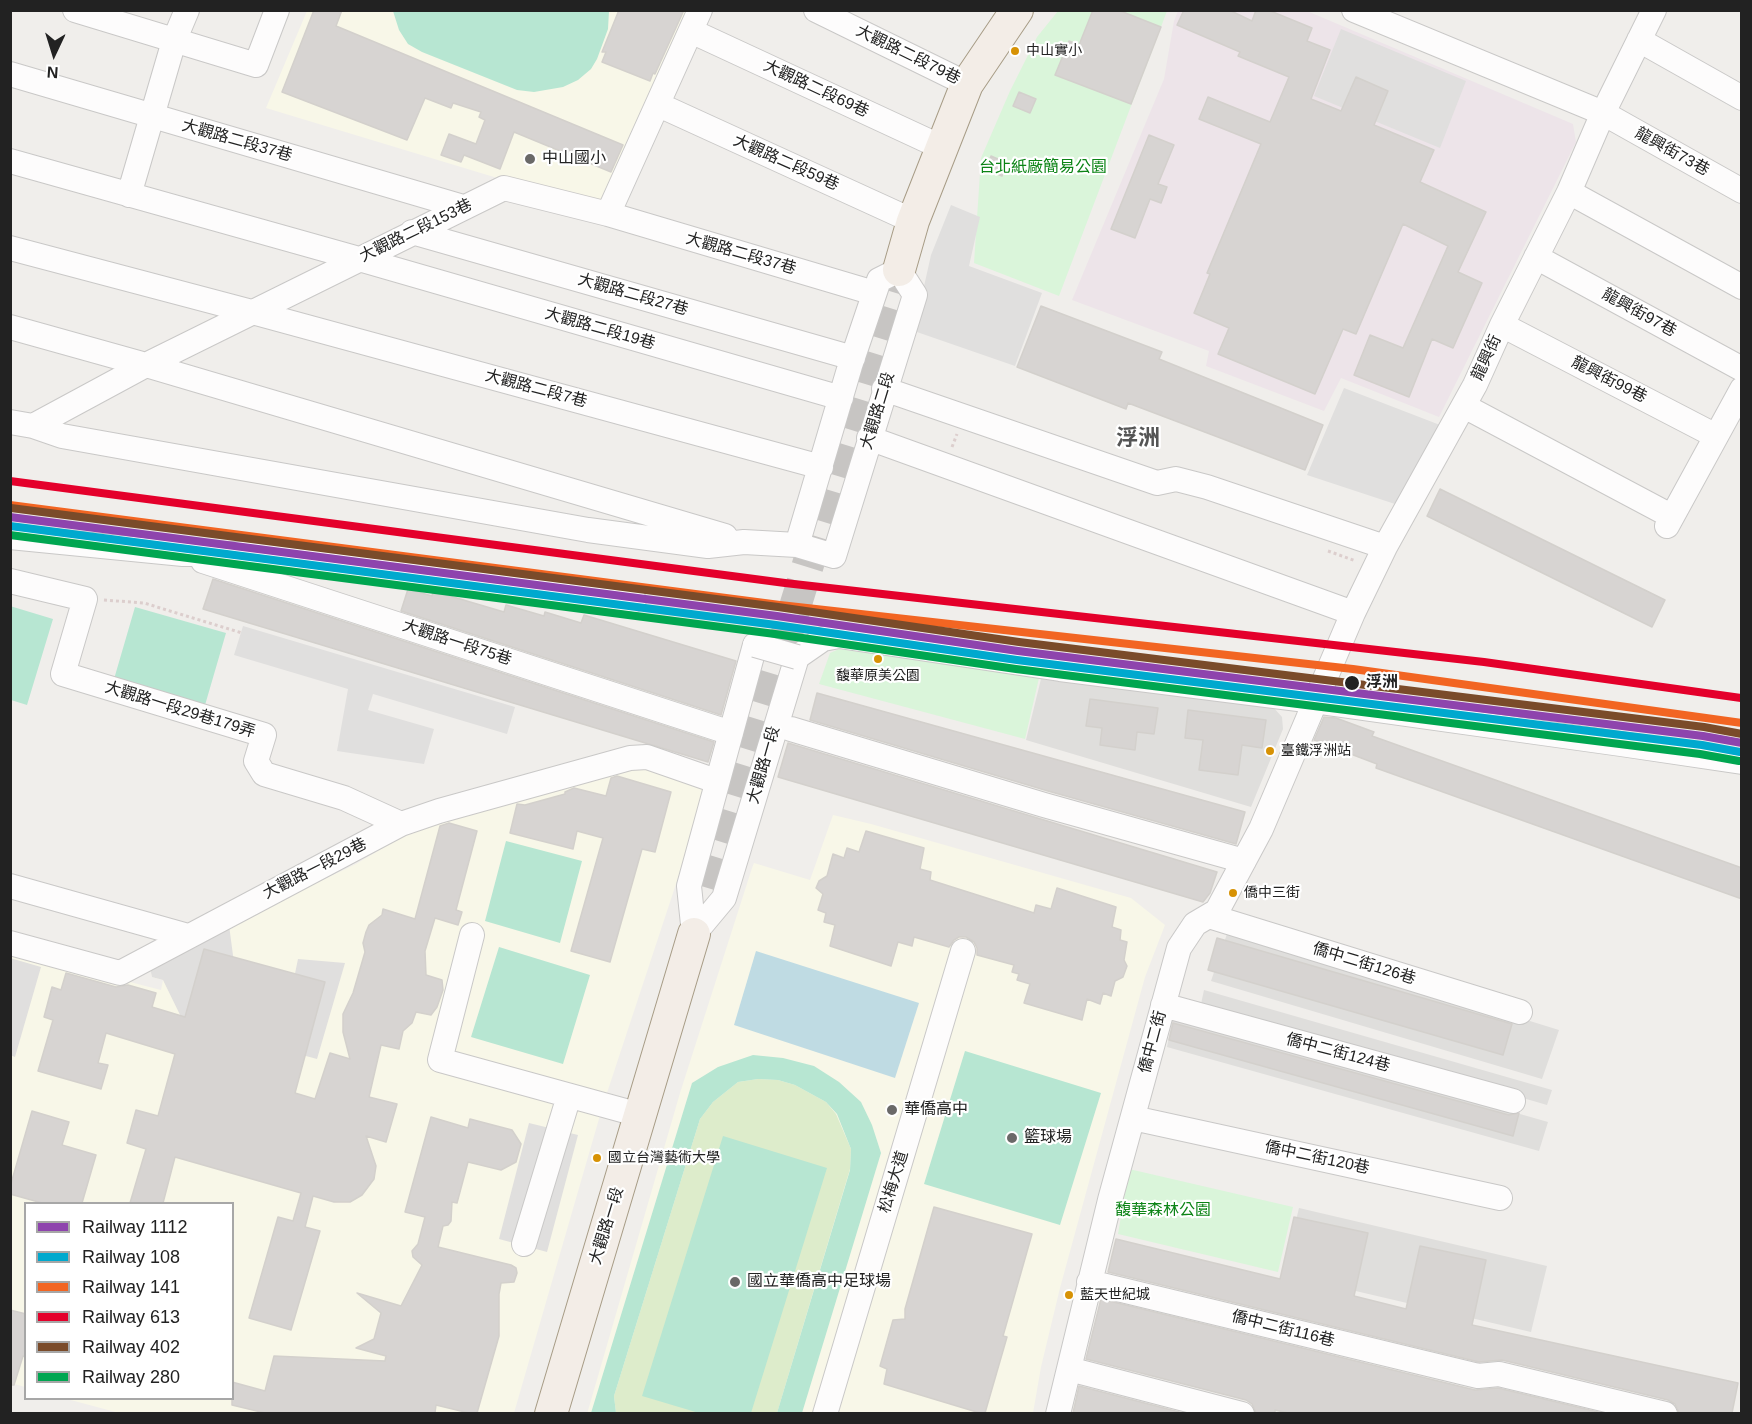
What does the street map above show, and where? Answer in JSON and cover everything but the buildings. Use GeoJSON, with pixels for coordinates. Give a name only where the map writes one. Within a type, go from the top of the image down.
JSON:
{"type":"FeatureCollection","features":[{"type":"Feature","properties":{"kind":"main road"},"geometry":{"type":"LineString","coordinates":[[899,270],[913,221],[967,84],[1017,10]]}},
{"type":"Feature","properties":{"kind":"main road","name":"大觀路一段"},"geometry":{"type":"LineString","coordinates":[[551,1413],[694,934]]}},
{"type":"Feature","properties":{"kind":"street"},"geometry":{"type":"LineString","coordinates":[[75,10],[113,16],[174,41],[256,65],[277,10]]}},
{"type":"Feature","properties":{"kind":"street"},"geometry":{"type":"LineString","coordinates":[[129,195],[174,41],[187,10]]}},
{"type":"Feature","properties":{"kind":"street","name":"大觀路二段79巷"},"geometry":{"type":"LineString","coordinates":[[816,10],[967,84]]}},
{"type":"Feature","properties":{"kind":"street","name":"龍興街73巷"},"geometry":{"type":"LineString","coordinates":[[1354,10],[1603,113],[1742,191]]}},
{"type":"Feature","properties":{"kind":"street","name":"龍興街"},"geometry":{"type":"LineString","coordinates":[[1314,701],[1385,547],[1464,406],[1569,192],[1603,113],[1654,10]]}},
{"type":"Feature","properties":{"kind":"street"},"geometry":{"type":"LineString","coordinates":[[608,214],[696,21]]}},
{"type":"Feature","properties":{"kind":"street","name":"大觀路二段69巷"},"geometry":{"type":"LineString","coordinates":[[696,21],[941,147]]}},
{"type":"Feature","properties":{"kind":"street"},"geometry":{"type":"LineString","coordinates":[[1639,40],[1742,98]]}},
{"type":"Feature","properties":{"kind":"street","name":"大觀路二段37巷"},"geometry":{"type":"LineString","coordinates":[[10,74],[463,207]]}},
{"type":"Feature","properties":{"kind":"street","name":"大觀路二段59巷"},"geometry":{"type":"LineString","coordinates":[[659,105],[913,221]]}},
{"type":"Feature","properties":{"kind":"street","name":"大觀路二段19巷"},"geometry":{"type":"LineString","coordinates":[[10,161],[841,398]]}},
{"type":"Feature","properties":{"kind":"street","name":"大觀路二段153巷"},"geometry":{"type":"LineString","coordinates":[[22,424],[504,188],[608,214]]}},
{"type":"Feature","properties":{"kind":"street"},"geometry":{"type":"LineString","coordinates":[[1569,192],[1742,287]]}},
{"type":"Feature","properties":{"kind":"street","name":"大觀路二段37巷"},"geometry":{"type":"LineString","coordinates":[[608,214],[874,293]]}},
{"type":"Feature","properties":{"kind":"street","name":"大觀路二段27巷"},"geometry":{"type":"LineString","coordinates":[[412,232],[853,357]]}},
{"type":"Feature","properties":{"kind":"street","name":"大觀路二段7巷"},"geometry":{"type":"LineString","coordinates":[[10,248],[821,467]]}},
{"type":"Feature","properties":{"kind":"street","name":"龍興街97巷"},"geometry":{"type":"LineString","coordinates":[[1536,257],[1742,369]]}},
{"type":"Feature","properties":{"kind":"street"},"geometry":{"type":"LineString","coordinates":[[22,424],[62,436],[588,530],[708,546],[744,542],[797,545],[874,293],[879,280],[899,270]]}},
{"type":"Feature","properties":{"kind":"street","name":"大觀路二段"},"geometry":{"type":"LineString","coordinates":[[797,545],[834,556],[915,294],[899,270]]}},
{"type":"Feature","properties":{"kind":"street","name":"龍興街99巷"},"geometry":{"type":"LineString","coordinates":[[1502,325],[1716,436]]}},
{"type":"Feature","properties":{"kind":"street"},"geometry":{"type":"LineString","coordinates":[[10,327],[744,542]]}},
{"type":"Feature","properties":{"kind":"street"},"geometry":{"type":"LineString","coordinates":[[884,389],[1157,483],[1176,479],[1207,487],[1385,547]]}},
{"type":"Feature","properties":{"kind":"street"},"geometry":{"type":"LineString","coordinates":[[1464,406],[1669,521],[1742,389]]}},
{"type":"Feature","properties":{"kind":"street"},"geometry":{"type":"LineString","coordinates":[[869,438],[1353,613]]}},
{"type":"Feature","properties":{"kind":"street"},"geometry":{"type":"LineString","coordinates":[[10,537],[183,554],[268,554],[634,600]]}},
{"type":"Feature","properties":{"kind":"street","name":"大觀路一段75巷"},"geometry":{"type":"LineString","coordinates":[[183,554],[731,733]]}},
{"type":"Feature","properties":{"kind":"street"},"geometry":{"type":"LineString","coordinates":[[10,581],[85,599]]}},
{"type":"Feature","properties":{"kind":"street","name":"大觀路一段29巷179弄"},"geometry":{"type":"LineString","coordinates":[[85,599],[63,674],[264,735],[256,761],[264,774],[344,798],[401,824]]}},
{"type":"Feature","properties":{"kind":"street"},"geometry":{"type":"LineString","coordinates":[[762,774],[773,765],[791,729],[802,686],[797,657],[823,639],[839,636],[1060,669],[1314,701],[1742,762]]}},
{"type":"Feature","properties":{"kind":"street","name":"大觀路一段"},"geometry":{"type":"LineString","coordinates":[[755,645],[797,657],[724,898],[694,934],[689,886],[755,645]]}},
{"type":"Feature","properties":{"kind":"street","name":"僑中二街"},"geometry":{"type":"LineString","coordinates":[[1058,1413],[1089,1282],[1179,948],[1195,924],[1217,911],[1261,829],[1314,701]]}},
{"type":"Feature","properties":{"kind":"street"},"geometry":{"type":"LineString","coordinates":[[791,729],[1044,805],[1244,861]]}},
{"type":"Feature","properties":{"kind":"street","name":"大觀路一段29巷"},"geometry":{"type":"LineString","coordinates":[[10,943],[120,973],[401,824],[439,811],[630,758],[647,757],[716,781]]}},
{"type":"Feature","properties":{"kind":"street"},"geometry":{"type":"LineString","coordinates":[[10,886],[188,936]]}},
{"type":"Feature","properties":{"kind":"street","name":"僑中二街126巷"},"geometry":{"type":"LineString","coordinates":[[1209,916],[1520,1012]]}},
{"type":"Feature","properties":{"kind":"street"},"geometry":{"type":"LineString","coordinates":[[472,935],[440,1060],[640,1115]]}},
{"type":"Feature","properties":{"kind":"street","name":"松梅大道"},"geometry":{"type":"LineString","coordinates":[[825,1413],[963,951]]}},
{"type":"Feature","properties":{"kind":"street","name":"僑中二街124巷"},"geometry":{"type":"LineString","coordinates":[[1163,1005],[1513,1101]]}},
{"type":"Feature","properties":{"kind":"street"},"geometry":{"type":"LineString","coordinates":[[524,1244],[569,1096]]}},
{"type":"Feature","properties":{"kind":"street","name":"僑中二街120巷"},"geometry":{"type":"LineString","coordinates":[[1133,1118],[1500,1198]]}},
{"type":"Feature","properties":{"kind":"street","name":"僑中二街116巷"},"geometry":{"type":"LineString","coordinates":[[1089,1282],[1478,1376],[1499,1374],[1665,1413]]}},
{"type":"Feature","properties":{"kind":"street"},"geometry":{"type":"LineString","coordinates":[[1069,1369],[1242,1413]]}},
{"type":"Feature","properties":{"kind":"path"},"geometry":{"type":"LineString","coordinates":[[946,466],[963,416]]}},
{"type":"Feature","properties":{"kind":"path"},"geometry":{"type":"LineString","coordinates":[[85,599],[144,603],[242,633]]}},
{"type":"Feature","properties":{"kind":"shaded area","name":"中山國小"},"geometry":{"type":"Polygon","coordinates":[[[307,11],[690,11],[603,210],[266,108],[307,11]]]}},
{"type":"Feature","properties":{"kind":"shaded area"},"geometry":{"type":"Polygon","coordinates":[[[1178,11],[1307,11],[1573,124],[1576,142],[1439,417],[1341,378],[1324,411],[1206,366],[1209,351],[1072,300],[1164,79],[1174,21],[1178,11]]]}},
{"type":"Feature","properties":{"kind":"shaded area"},"geometry":{"type":"Polygon","coordinates":[[[1341,29],[1466,81],[1440,148],[1314,96],[1341,29]]]}},
{"type":"Feature","properties":{"kind":"shaded area"},"geometry":{"type":"Polygon","coordinates":[[[951,205],[980,217],[969,266],[1042,293],[1015,366],[914,331],[931,255],[951,205]]]}},
{"type":"Feature","properties":{"kind":"shaded area"},"geometry":{"type":"Polygon","coordinates":[[[1344,388],[1440,425],[1398,505],[1307,475],[1344,388]]]}},
{"type":"Feature","properties":{"kind":"shaded area"},"geometry":{"type":"Polygon","coordinates":[[[243,626],[515,707],[507,734],[373,694],[368,710],[434,729],[424,764],[337,751],[348,689],[234,655],[243,626]]]}},
{"type":"Feature","properties":{"kind":"shaded area"},"geometry":{"type":"Polygon","coordinates":[[[1041,679],[1273,707],[1282,717],[1283,729],[1251,807],[1026,740],[1041,679]]]}},
{"type":"Feature","properties":{"kind":"shaded area","name":"國立台灣藝術大學"},"geometry":{"type":"Polygon","coordinates":[[[653,769],[708,787],[603,1105],[514,1413],[123,1414],[71,1400],[234,1400],[234,1202],[24,1202],[24,1387],[11,1383],[10,951],[161,990],[163,980],[152,977],[149,964],[356,864],[420,826],[629,770],[653,769]]]}},
{"type":"Feature","properties":{"kind":"shaded area","name":"華僑高中"},"geometry":{"type":"Polygon","coordinates":[[[833,815],[1131,898],[1165,925],[1145,977],[1060,1288],[1041,1367],[1033,1413],[587,1414],[680,1093],[754,863],[810,880],[833,815]]]}},
{"type":"Feature","properties":{"kind":"shaded area"},"geometry":{"type":"Polygon","coordinates":[[[229,925],[236,978],[292,988],[298,959],[345,963],[317,1059],[184,1023],[163,980],[152,977],[149,964],[229,925]]]}},
{"type":"Feature","properties":{"kind":"shaded area"},"geometry":{"type":"Polygon","coordinates":[[[1229,928],[1559,1030],[1542,1079],[1211,981],[1229,928]]]}},
{"type":"Feature","properties":{"kind":"shaded area"},"geometry":{"type":"Polygon","coordinates":[[[10,958],[41,967],[15,1057],[10,1055],[10,958]]]}},
{"type":"Feature","properties":{"kind":"shaded area"},"geometry":{"type":"Polygon","coordinates":[[[1204,990],[1552,1090],[1547,1105],[1201,1004],[1204,990]]]}},
{"type":"Feature","properties":{"kind":"shaded area"},"geometry":{"type":"Polygon","coordinates":[[[1173,1015],[1548,1122],[1539,1151],[1167,1047],[1173,1015]]]}},
{"type":"Feature","properties":{"kind":"shaded area"},"geometry":{"type":"Polygon","coordinates":[[[529,1123],[578,1135],[547,1252],[499,1239],[529,1123]]]}},
{"type":"Feature","properties":{"kind":"shaded area"},"geometry":{"type":"Polygon","coordinates":[[[1299,1208],[1547,1266],[1531,1332],[1283,1274],[1299,1208]]]}},
{"type":"Feature","properties":{"kind":"green space"},"geometry":{"type":"Polygon","coordinates":[[[393,11],[609,11],[608,29],[591,69],[578,80],[563,87],[534,92],[517,90],[422,52],[408,44],[399,30],[393,11]]]}},
{"type":"Feature","properties":{"kind":"green space","name":"台北紙廠簡易公園"},"geometry":{"type":"Polygon","coordinates":[[[1058,11],[1167,11],[1059,296],[974,263],[981,158],[1010,91],[1037,37],[1058,11]]]}},
{"type":"Feature","properties":{"kind":"green space"},"geometry":{"type":"Polygon","coordinates":[[[10,606],[53,619],[27,705],[11,700],[10,606]]]}},
{"type":"Feature","properties":{"kind":"green space"},"geometry":{"type":"Polygon","coordinates":[[[135,607],[226,633],[203,712],[112,686],[135,607]]]}},
{"type":"Feature","properties":{"kind":"green space"},"geometry":{"type":"Polygon","coordinates":[[[839,649],[1039,678],[1025,739],[819,684],[830,653],[839,649]]]}},
{"type":"Feature","properties":{"kind":"green space"},"geometry":{"type":"Polygon","coordinates":[[[506,841],[582,861],[560,943],[485,921],[506,841]]]}},
{"type":"Feature","properties":{"kind":"green space"},"geometry":{"type":"Polygon","coordinates":[[[499,947],[590,975],[563,1064],[471,1037],[499,947]]]}},
{"type":"Feature","properties":{"kind":"green space","name":"籃球場"},"geometry":{"type":"Polygon","coordinates":[[[965,1051],[1101,1093],[1060,1225],[924,1184],[965,1051]]]}},
{"type":"Feature","properties":{"kind":"green space"},"geometry":{"type":"Polygon","coordinates":[[[753,1055],[783,1058],[814,1066],[839,1082],[861,1102],[872,1125],[881,1153],[802,1413],[777,1413],[850,1170],[851,1149],[837,1114],[826,1102],[795,1085],[778,1080],[758,1079],[738,1082],[713,1102],[700,1119],[614,1396],[616,1413],[591,1413],[692,1083],[718,1067],[753,1055]]]}},
{"type":"Feature","properties":{"kind":"green space"},"geometry":{"type":"Polygon","coordinates":[[[758,1079],[778,1080],[795,1085],[826,1102],[836,1114],[851,1149],[850,1169],[777,1413],[616,1413],[614,1396],[700,1119],[713,1102],[738,1082],[758,1079]]]}},
{"type":"Feature","properties":{"kind":"green space","name":"國立華僑高中足球場"},"geometry":{"type":"Polygon","coordinates":[[[723,1136],[827,1168],[751,1413],[699,1413],[642,1396],[723,1136]]]}},
{"type":"Feature","properties":{"kind":"green space","name":"馥華森林公園"},"geometry":{"type":"Polygon","coordinates":[[[1129,1169],[1293,1207],[1278,1272],[1118,1234],[1129,1169]]]}},
{"type":"Feature","properties":{"kind":"water"},"geometry":{"type":"Polygon","coordinates":[[[756,951],[919,1003],[895,1078],[734,1025],[756,951]]]}},
{"type":"Feature","properties":{"kind":"tunnel"},"geometry":{"type":"LineString","coordinates":[[694,934],[899,270]]}},
{"type":"Feature","properties":{"kind":"rail line","name":"613"},"geometry":{"type":"LineString","coordinates":[[10,481],[785,583],[1484,662],[1741,698]]}},
{"type":"Feature","properties":{"kind":"rail line","name":"141"},"geometry":{"type":"LineString","coordinates":[[10,505],[780,605],[1353,669],[1742,723]]}},
{"type":"Feature","properties":{"kind":"rail line","name":"402"},"geometry":{"type":"LineString","coordinates":[[11,508],[778,607],[1019,642],[1704,727],[1742,734]]}},
{"type":"Feature","properties":{"kind":"rail line","name":"1112"},"geometry":{"type":"LineString","coordinates":[[10,517],[777,616],[1018,651],[1703,736],[1742,743]]}},
{"type":"Feature","properties":{"kind":"rail line","name":"108"},"geometry":{"type":"LineString","coordinates":[[10,526],[776,625],[1017,660],[1702,745],[1740,752]]}},
{"type":"Feature","properties":{"kind":"rail line","name":"280"},"geometry":{"type":"LineString","coordinates":[[10,535],[775,634],[1016,669],[1700,754],[1739,761]]}},
{"type":"Feature","properties":{"kind":"place","name":"中山實小"},"geometry":{"type":"Point","coordinates":[1015,51]}},
{"type":"Feature","properties":{"kind":"place","name":"中山國小"},"geometry":{"type":"Point","coordinates":[530,159]}},
{"type":"Feature","properties":{"kind":"place","name":"馥華原美公園"},"geometry":{"type":"Point","coordinates":[878,659]}},
{"type":"Feature","properties":{"kind":"place","name":"浮洲"},"geometry":{"type":"Point","coordinates":[1352,683]}},
{"type":"Feature","properties":{"kind":"place","name":"臺鐵浮洲站"},"geometry":{"type":"Point","coordinates":[1270,751]}},
{"type":"Feature","properties":{"kind":"place","name":"僑中三街"},"geometry":{"type":"Point","coordinates":[1233,893]}},
{"type":"Feature","properties":{"kind":"place","name":"華僑高中"},"geometry":{"type":"Point","coordinates":[892,1110]}},
{"type":"Feature","properties":{"kind":"place","name":"籃球場"},"geometry":{"type":"Point","coordinates":[1012,1138]}},
{"type":"Feature","properties":{"kind":"place","name":"國立台灣藝術大學"},"geometry":{"type":"Point","coordinates":[597,1158]}},
{"type":"Feature","properties":{"kind":"place","name":"國立華僑高中足球場"},"geometry":{"type":"Point","coordinates":[735,1282]}},
{"type":"Feature","properties":{"kind":"place","name":"藍天世紀城"},"geometry":{"type":"Point","coordinates":[1069,1295]}},
{"type":"Feature","properties":{"kind":"district","name":"浮洲"},"geometry":{"type":"Point","coordinates":[1138,439]}}]}
